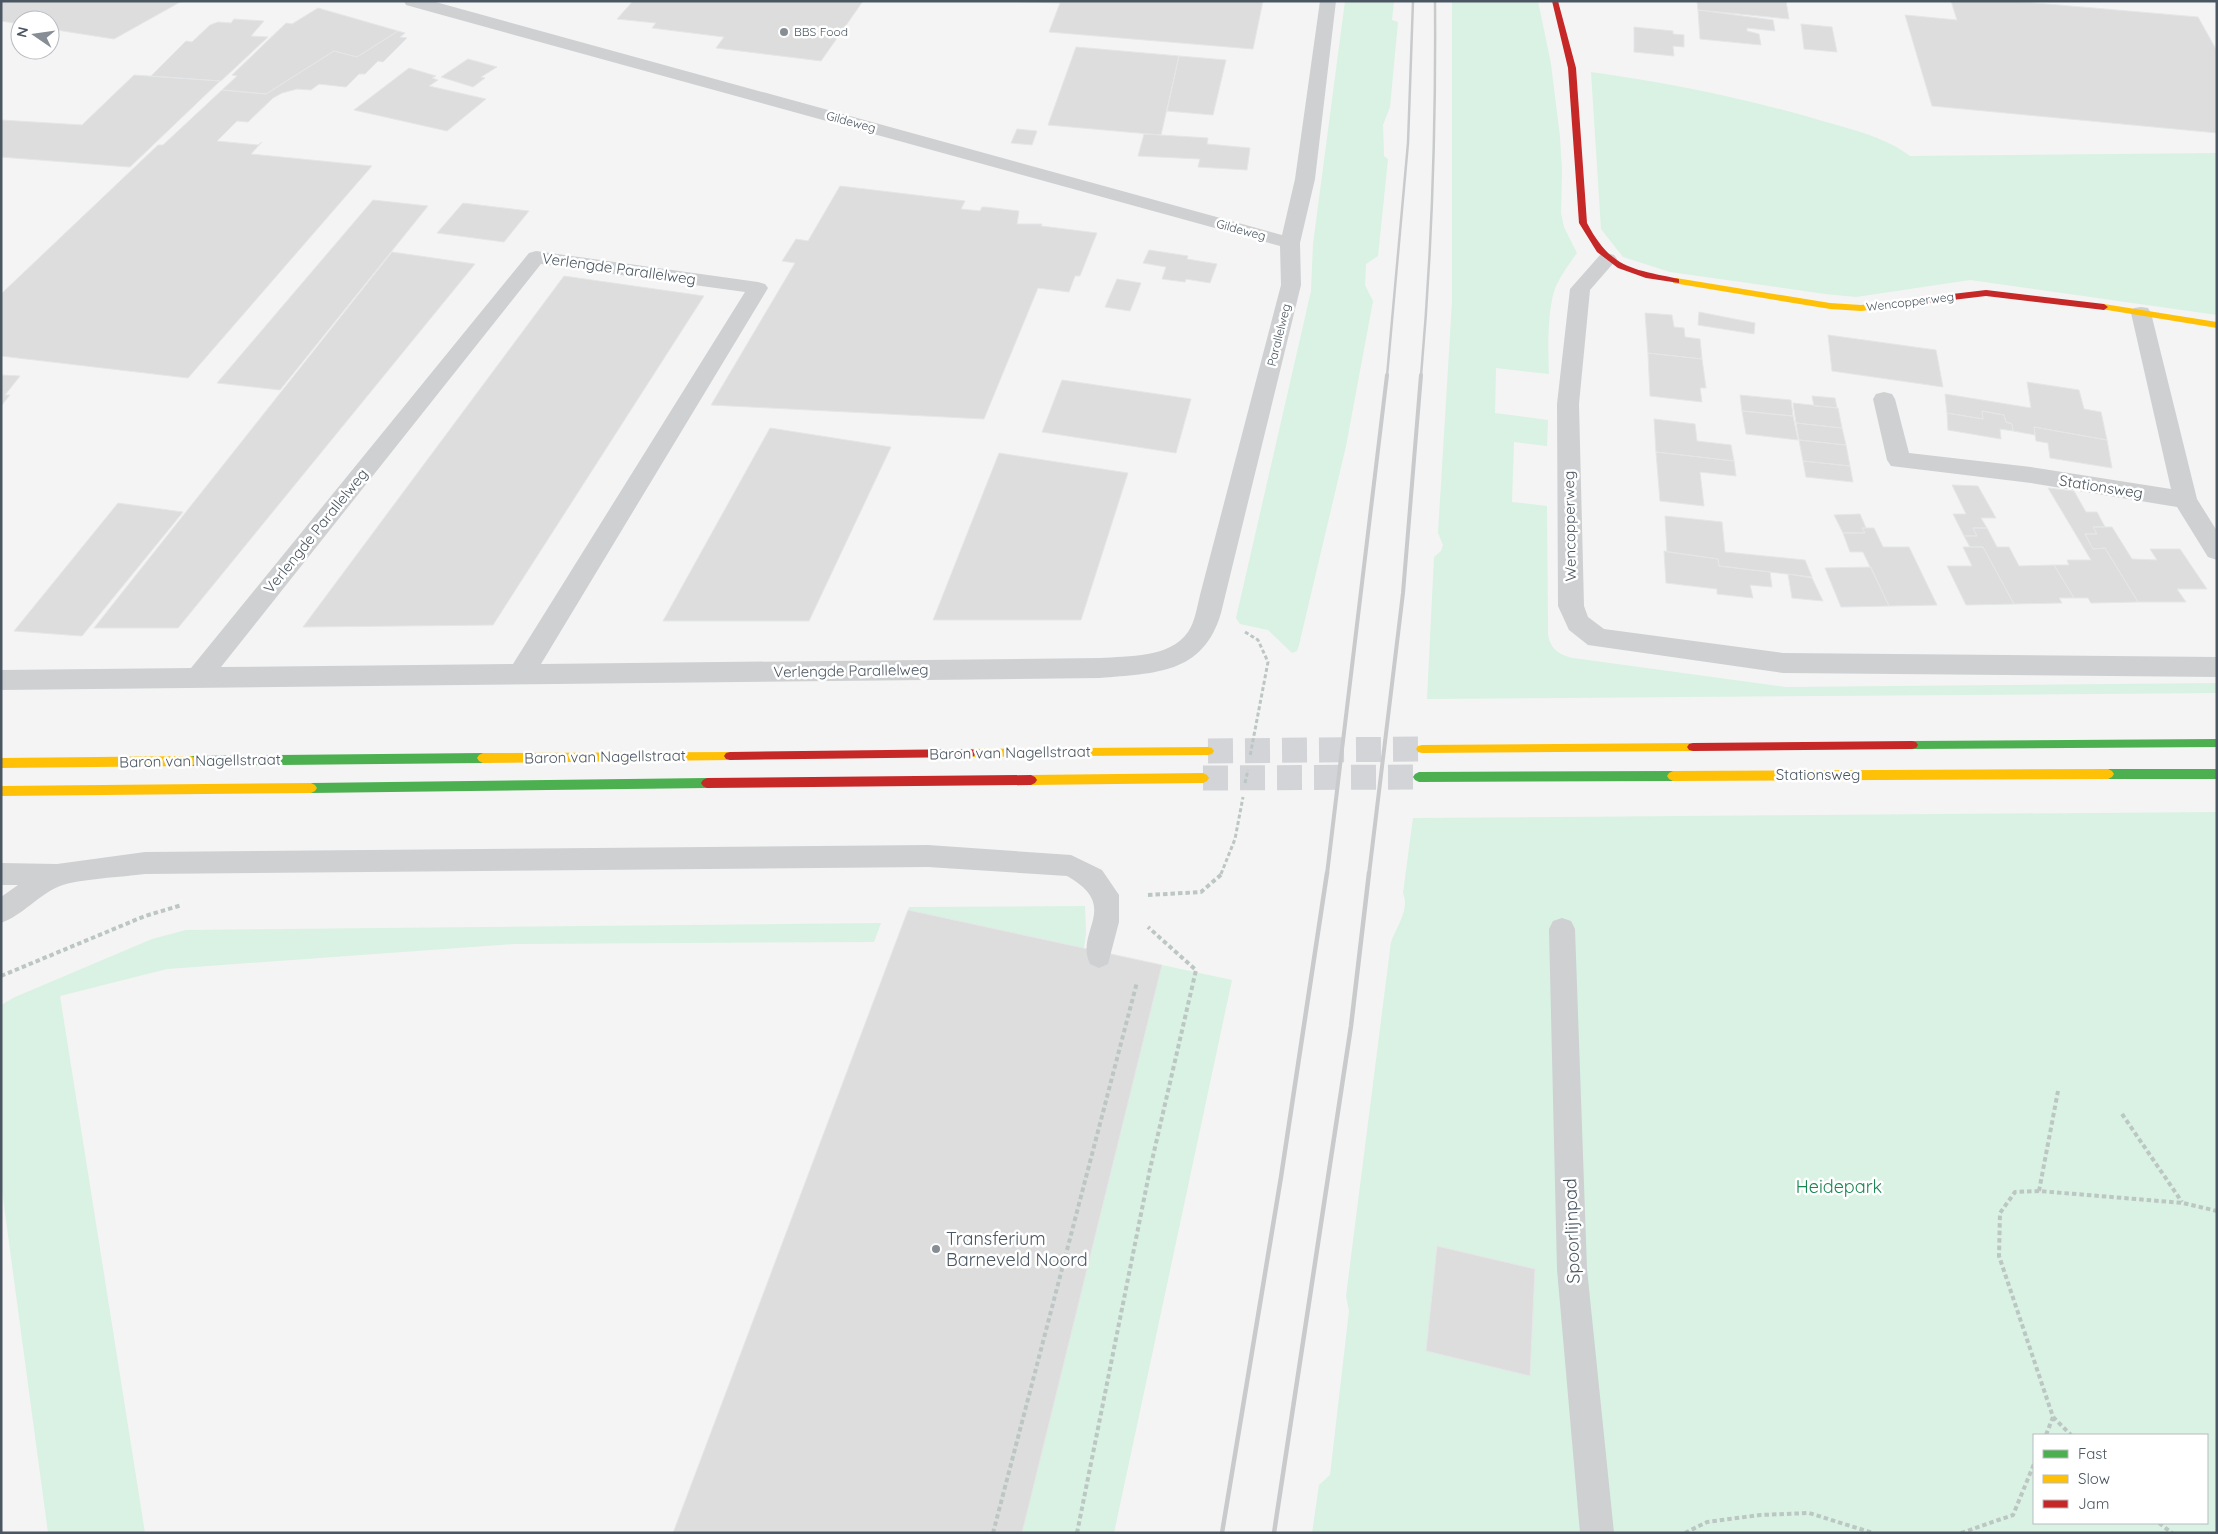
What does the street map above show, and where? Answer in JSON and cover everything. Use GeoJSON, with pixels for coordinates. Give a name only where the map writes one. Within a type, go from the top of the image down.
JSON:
{"type":"FeatureCollection","features":[{"type":"Feature","properties":{"kind":"main road","name":"Wencopperweg"},"geometry":{"type":"LineString","coordinates":[[1555,1],[1572,68],[1583,223],[1588,236],[1607,260],[1636,275],[1830,306],[1861,308],[1986,293],[2058,300],[2217,325]]}},
{"type":"Feature","properties":{"kind":"main road","name":"Stationsweg"},"geometry":{"type":"LineString","coordinates":[[1422,748],[2217,743]]}},
{"type":"Feature","properties":{"kind":"main road","name":"Baron van Nagellstraat"},"geometry":{"type":"LineString","coordinates":[[1,763],[1208,751]]}},
{"type":"Feature","properties":{"kind":"main road","name":"Stationsweg"},"geometry":{"type":"LineString","coordinates":[[1419,777],[2217,774]]}},
{"type":"Feature","properties":{"kind":"main road","name":"Baron van Nagellstraat"},"geometry":{"type":"LineString","coordinates":[[1,791],[1203,778]]}},
{"type":"Feature","properties":{"kind":"street","name":"Gildeweg"},"geometry":{"type":"LineString","coordinates":[[412,1],[1290,243]]}},
{"type":"Feature","properties":{"kind":"street","name":"Parallelweg"},"geometry":{"type":"LineString","coordinates":[[1180,655],[1196,641],[1213,595],[1291,285],[1290,243],[1305,179],[1328,1]]}},
{"type":"Feature","properties":{"kind":"street","name":"Verlengde Parallelweg"},"geometry":{"type":"LineString","coordinates":[[199,677],[536,257],[758,288],[521,674]]}},
{"type":"Feature","properties":{"kind":"street","name":"Wencopperweg"},"geometry":{"type":"LineString","coordinates":[[1607,260],[1580,289],[1568,404],[1571,606],[1578,623],[1597,638],[1783,663],[2217,667]]}},
{"type":"Feature","properties":{"kind":"street"},"geometry":{"type":"LineString","coordinates":[[2141,313],[2185,500],[2217,551]]}},
{"type":"Feature","properties":{"kind":"street","name":"Stationsweg"},"geometry":{"type":"LineString","coordinates":[[1884,399],[1899,460],[2031,475],[2185,500]]}},
{"type":"Feature","properties":{"kind":"street","name":"Verlengde Parallelweg"},"geometry":{"type":"LineString","coordinates":[[1,680],[1100,668],[1142,664],[1180,655]]}},
{"type":"Feature","properties":{"kind":"lane"},"geometry":{"type":"LineString","coordinates":[[1,874],[58,875],[145,862],[928,856],[1024,862],[1071,866],[1094,878],[1106,895],[1106,922],[1099,956]]}},
{"type":"Feature","properties":{"kind":"lane"},"geometry":{"type":"LineString","coordinates":[[1,912],[34,887],[58,875]]}},
{"type":"Feature","properties":{"kind":"lane","name":"Spoorlijnpad"},"geometry":{"type":"LineString","coordinates":[[1562,929],[1572,1269],[1597,1533]]}},
{"type":"Feature","properties":{"kind":"path"},"geometry":{"type":"LineString","coordinates":[[1,976],[145,916],[192,904]]}},
{"type":"Feature","properties":{"kind":"path"},"geometry":{"type":"LineString","coordinates":[[1077,1533],[1150,1169],[1196,970],[1147,926]]}},
{"type":"Feature","properties":{"kind":"path"},"geometry":{"type":"LineString","coordinates":[[993,1533],[1137,982]]}},
{"type":"Feature","properties":{"kind":"path"},"geometry":{"type":"LineString","coordinates":[[2039,1191],[2058,1091]]}},
{"type":"Feature","properties":{"kind":"path"},"geometry":{"type":"LineString","coordinates":[[2122,1114],[2183,1203]]}},
{"type":"Feature","properties":{"kind":"path"},"geometry":{"type":"LineString","coordinates":[[2070,1434],[2053,1416],[1998,1256],[2000,1213],[2015,1192],[2039,1191],[2183,1203],[2217,1211]]}},
{"type":"Feature","properties":{"kind":"path"},"geometry":{"type":"LineString","coordinates":[[2046,1434],[2053,1416]]}},
{"type":"Feature","properties":{"kind":"path"},"geometry":{"type":"LineString","coordinates":[[1961,1533],[2013,1516],[2033,1466]]}},
{"type":"Feature","properties":{"kind":"path"},"geometry":{"type":"LineString","coordinates":[[1685,1533],[1707,1522],[1760,1515],[1809,1513],[1873,1533]]}},
{"type":"Feature","properties":{"kind":"path"},"geometry":{"type":"LineString","coordinates":[[2160,1524],[2172,1533]]}},
{"type":"Feature","properties":{"kind":"green space"},"geometry":{"type":"Polygon","coordinates":[[[1345,1],[1394,1],[1392,20],[1398,22],[1390,107],[1383,125],[1384,156],[1388,159],[1378,256],[1366,264],[1365,285],[1373,301],[1346,446],[1299,645],[1297,651],[1292,653],[1268,630],[1240,624],[1236,618],[1311,291],[1313,244],[1345,1]]]}},
{"type":"Feature","properties":{"kind":"green space"},"geometry":{"type":"Polygon","coordinates":[[[1452,1],[1538,1],[1551,64],[1560,137],[1562,170],[1561,213],[1564,227],[1577,253],[1561,277],[1553,295],[1549,329],[1549,374],[1496,368],[1495,413],[1548,420],[1547,446],[1514,442],[1512,502],[1547,506],[1548,633],[1550,643],[1556,650],[1563,655],[1573,658],[1786,687],[2217,683],[2217,693],[1427,699],[1434,557],[1441,551],[1443,545],[1438,533],[1452,302],[1452,1]]]}},
{"type":"Feature","properties":{"kind":"green space"},"geometry":{"type":"Polygon","coordinates":[[[1591,72],[1709,92],[1768,106],[1870,135],[1891,144],[1910,156],[2217,153],[2217,315],[1970,280],[1856,297],[1825,294],[1670,272],[1623,257],[1601,229],[1591,72]]]}},
{"type":"Feature","properties":{"kind":"green space","name":"Heidepark"},"geometry":{"type":"Polygon","coordinates":[[[2217,812],[2217,1533],[1312,1533],[1319,1485],[1330,1475],[1349,1311],[1346,1296],[1391,942],[1404,911],[1405,899],[1403,893],[1413,818],[2217,812]],[[1437,1246],[1426,1351],[1530,1376],[1535,1269],[1437,1246]]]}},
{"type":"Feature","properties":{"kind":"green space"},"geometry":{"type":"Polygon","coordinates":[[[1085,906],[1086,933],[1084,948],[908,910],[909,907],[1085,906]]]}},
{"type":"Feature","properties":{"kind":"green space"},"geometry":{"type":"Polygon","coordinates":[[[881,923],[874,942],[515,944],[167,969],[60,996],[145,1533],[48,1533],[1,1183],[1,1005],[15,997],[152,939],[186,930],[881,923]]]}},
{"type":"Feature","properties":{"kind":"green space"},"geometry":{"type":"Polygon","coordinates":[[[1162,965],[1232,980],[1114,1533],[1022,1533],[1162,965]]]}},
{"type":"Feature","properties":{"kind":"building"},"geometry":{"type":"Polygon","coordinates":[[[1,1],[182,1],[114,39],[60,31],[60,10],[10,10],[10,22],[1,21],[1,1]]]}},
{"type":"Feature","properties":{"kind":"building"},"geometry":{"type":"Polygon","coordinates":[[[633,1],[863,1],[821,61],[716,48],[724,37],[652,28],[656,23],[617,19],[633,1]]]}},
{"type":"Feature","properties":{"kind":"building"},"geometry":{"type":"Polygon","coordinates":[[[1004,1],[1263,1],[1253,49],[1049,32],[1060,3],[1004,1]]]}},
{"type":"Feature","properties":{"kind":"building"},"geometry":{"type":"Polygon","coordinates":[[[1697,1],[1786,1],[1789,19],[1698,10],[1697,1]]]}},
{"type":"Feature","properties":{"kind":"building"},"geometry":{"type":"Polygon","coordinates":[[[1951,1],[2013,1],[2198,17],[2217,51],[2217,133],[1932,106],[1905,15],[1957,20],[1951,1]]]}},
{"type":"Feature","properties":{"kind":"building"},"geometry":{"type":"Polygon","coordinates":[[[318,8],[398,31],[357,57],[334,51],[266,94],[222,90],[237,76],[232,75],[286,23],[292,24],[318,8]]]}},
{"type":"Feature","properties":{"kind":"building"},"geometry":{"type":"Polygon","coordinates":[[[1698,10],[1773,20],[1775,31],[1747,28],[1747,31],[1759,34],[1761,45],[1700,39],[1698,10]]]}},
{"type":"Feature","properties":{"kind":"building"},"geometry":{"type":"Polygon","coordinates":[[[234,19],[264,21],[251,36],[268,37],[221,81],[151,76],[186,41],[192,42],[210,25],[218,22],[231,23],[234,19]]]}},
{"type":"Feature","properties":{"kind":"building"},"geometry":{"type":"Polygon","coordinates":[[[1801,24],[1832,27],[1837,52],[1804,49],[1801,24]]]}},
{"type":"Feature","properties":{"kind":"building"},"geometry":{"type":"Polygon","coordinates":[[[1634,27],[1673,31],[1673,34],[1684,35],[1684,47],[1673,46],[1674,56],[1634,52],[1634,27]]]}},
{"type":"Feature","properties":{"kind":"building"},"geometry":{"type":"Polygon","coordinates":[[[398,31],[405,33],[400,37],[407,38],[383,62],[378,61],[365,74],[359,74],[346,87],[319,84],[311,90],[297,89],[282,93],[273,98],[248,122],[237,121],[217,141],[258,145],[262,142],[251,154],[372,166],[188,378],[1,356],[1,294],[158,145],[163,145],[222,90],[266,94],[334,51],[357,57],[398,31]]]}},
{"type":"Feature","properties":{"kind":"building"},"geometry":{"type":"Polygon","coordinates":[[[1076,47],[1179,56],[1161,135],[1048,125],[1076,47]]]}},
{"type":"Feature","properties":{"kind":"building"},"geometry":{"type":"Polygon","coordinates":[[[1179,56],[1226,60],[1213,115],[1167,111],[1179,56]]]}},
{"type":"Feature","properties":{"kind":"building"},"geometry":{"type":"Polygon","coordinates":[[[468,59],[497,67],[481,77],[485,78],[473,87],[441,77],[468,59]]]}},
{"type":"Feature","properties":{"kind":"building"},"geometry":{"type":"Polygon","coordinates":[[[409,68],[436,76],[432,78],[438,80],[429,86],[486,99],[447,131],[354,110],[409,68]]]}},
{"type":"Feature","properties":{"kind":"building"},"geometry":{"type":"Polygon","coordinates":[[[134,75],[220,81],[130,167],[1,157],[1,120],[82,125],[134,75]]]}},
{"type":"Feature","properties":{"kind":"building"},"geometry":{"type":"Polygon","coordinates":[[[1017,129],[1037,131],[1032,145],[1011,143],[1017,129]]]}},
{"type":"Feature","properties":{"kind":"building"},"geometry":{"type":"Polygon","coordinates":[[[1144,134],[1208,138],[1207,144],[1250,148],[1247,170],[1198,167],[1200,159],[1138,156],[1144,134]]]}},
{"type":"Feature","properties":{"kind":"building"},"geometry":{"type":"Polygon","coordinates":[[[840,186],[965,201],[961,209],[980,211],[982,207],[986,207],[1019,211],[1017,224],[1042,224],[1041,226],[1097,233],[1080,276],[1075,276],[1069,292],[1038,288],[984,419],[711,405],[795,263],[782,261],[796,239],[808,241],[840,186]]]}},
{"type":"Feature","properties":{"kind":"building"},"geometry":{"type":"Polygon","coordinates":[[[373,200],[428,206],[280,390],[217,383],[373,200]]]}},
{"type":"Feature","properties":{"kind":"building"},"geometry":{"type":"Polygon","coordinates":[[[463,203],[529,211],[504,242],[437,233],[463,203]]]}},
{"type":"Feature","properties":{"kind":"building"},"geometry":{"type":"Polygon","coordinates":[[[1149,250],[1188,256],[1187,259],[1217,264],[1210,283],[1186,279],[1185,282],[1162,279],[1166,267],[1143,263],[1149,250]]]}},
{"type":"Feature","properties":{"kind":"building"},"geometry":{"type":"Polygon","coordinates":[[[392,252],[475,264],[178,628],[94,628],[392,252]]]}},
{"type":"Feature","properties":{"kind":"building"},"geometry":{"type":"Polygon","coordinates":[[[564,276],[704,296],[493,625],[303,627],[564,276]]]}},
{"type":"Feature","properties":{"kind":"building"},"geometry":{"type":"Polygon","coordinates":[[[1117,279],[1141,283],[1130,311],[1105,307],[1117,279]]]}},
{"type":"Feature","properties":{"kind":"building"},"geometry":{"type":"Polygon","coordinates":[[[1699,312],[1755,323],[1754,334],[1698,325],[1699,312]]]}},
{"type":"Feature","properties":{"kind":"building"},"geometry":{"type":"Polygon","coordinates":[[[1645,313],[1672,315],[1674,327],[1684,328],[1685,337],[1700,339],[1702,359],[1648,353],[1645,313]]]}},
{"type":"Feature","properties":{"kind":"building"},"geometry":{"type":"Polygon","coordinates":[[[1828,335],[1936,350],[1943,387],[1832,371],[1828,335]]]}},
{"type":"Feature","properties":{"kind":"building"},"geometry":{"type":"Polygon","coordinates":[[[1648,353],[1702,359],[1706,388],[1700,388],[1702,402],[1650,396],[1648,353]]]}},
{"type":"Feature","properties":{"kind":"building"},"geometry":{"type":"Polygon","coordinates":[[[1,375],[20,376],[5,395],[10,395],[1,406],[1,375]]]}},
{"type":"Feature","properties":{"kind":"building"},"geometry":{"type":"Polygon","coordinates":[[[1062,380],[1191,399],[1176,453],[1042,432],[1062,380]]]}},
{"type":"Feature","properties":{"kind":"building"},"geometry":{"type":"Polygon","coordinates":[[[2027,382],[2079,390],[2084,409],[2101,412],[2107,440],[2034,427],[2035,435],[2013,431],[2012,424],[2006,422],[2004,415],[1982,411],[1983,419],[1947,413],[1945,394],[2031,408],[2027,382]]]}},
{"type":"Feature","properties":{"kind":"building"},"geometry":{"type":"Polygon","coordinates":[[[1740,395],[1791,400],[1793,416],[1742,411],[1740,395]]]}},
{"type":"Feature","properties":{"kind":"building"},"geometry":{"type":"Polygon","coordinates":[[[1812,396],[1835,398],[1837,408],[1814,406],[1812,396]]]}},
{"type":"Feature","properties":{"kind":"building"},"geometry":{"type":"Polygon","coordinates":[[[1793,403],[1838,408],[1842,428],[1796,423],[1793,403]]]}},
{"type":"Feature","properties":{"kind":"building"},"geometry":{"type":"Polygon","coordinates":[[[1742,411],[1793,416],[1798,440],[1746,434],[1742,411]]]}},
{"type":"Feature","properties":{"kind":"building"},"geometry":{"type":"Polygon","coordinates":[[[1982,411],[2004,415],[2006,422],[2012,424],[2013,431],[2000,429],[2001,439],[1948,430],[1947,413],[1983,419],[1982,411]]]}},
{"type":"Feature","properties":{"kind":"building"},"geometry":{"type":"Polygon","coordinates":[[[1654,419],[1695,424],[1697,441],[1731,445],[1734,461],[1656,452],[1654,419]]]}},
{"type":"Feature","properties":{"kind":"building"},"geometry":{"type":"Polygon","coordinates":[[[1796,423],[1842,428],[1846,445],[1799,440],[1796,423]]]}},
{"type":"Feature","properties":{"kind":"building"},"geometry":{"type":"Polygon","coordinates":[[[2034,427],[2107,440],[2112,468],[2050,458],[2048,443],[2036,441],[2034,427]]]}},
{"type":"Feature","properties":{"kind":"building"},"geometry":{"type":"Polygon","coordinates":[[[770,428],[891,447],[809,621],[663,621],[770,428]]]}},
{"type":"Feature","properties":{"kind":"building"},"geometry":{"type":"Polygon","coordinates":[[[1799,440],[1846,445],[1850,466],[1803,461],[1799,440]]]}},
{"type":"Feature","properties":{"kind":"building"},"geometry":{"type":"Polygon","coordinates":[[[1656,452],[1734,461],[1736,476],[1700,472],[1704,506],[1660,501],[1656,452]]]}},
{"type":"Feature","properties":{"kind":"building"},"geometry":{"type":"Polygon","coordinates":[[[999,453],[1128,473],[1081,620],[933,620],[999,453]]]}},
{"type":"Feature","properties":{"kind":"building"},"geometry":{"type":"Polygon","coordinates":[[[1803,461],[1850,466],[1853,482],[1806,477],[1803,461]]]}},
{"type":"Feature","properties":{"kind":"building"},"geometry":{"type":"Polygon","coordinates":[[[1952,485],[1978,486],[1996,518],[1981,518],[1987,528],[1973,528],[1977,536],[1964,536],[1953,514],[1966,514],[1952,485]]]}},
{"type":"Feature","properties":{"kind":"building"},"geometry":{"type":"Polygon","coordinates":[[[2048,488],[2074,491],[2086,512],[2097,512],[2105,527],[2093,527],[2097,534],[2085,534],[2093,549],[2105,548],[2138,602],[2091,603],[2088,598],[2074,598],[2054,565],[2069,565],[2067,560],[2091,560],[2048,488]]]}},
{"type":"Feature","properties":{"kind":"building"},"geometry":{"type":"Polygon","coordinates":[[[118,503],[183,512],[82,636],[14,631],[118,503]]]}},
{"type":"Feature","properties":{"kind":"building"},"geometry":{"type":"Polygon","coordinates":[[[1860,514],[1866,528],[1862,528],[1865,533],[1843,533],[1834,515],[1860,514]]]}},
{"type":"Feature","properties":{"kind":"building"},"geometry":{"type":"Polygon","coordinates":[[[1665,516],[1722,522],[1725,552],[1805,560],[1812,577],[1719,566],[1718,559],[1667,552],[1665,516]]]}},
{"type":"Feature","properties":{"kind":"building"},"geometry":{"type":"Polygon","coordinates":[[[2093,527],[2112,527],[2132,559],[2157,560],[2150,549],[2180,549],[2207,589],[2177,589],[2186,602],[2138,602],[2105,548],[2093,549],[2085,534],[2097,534],[2093,527]]]}},
{"type":"Feature","properties":{"kind":"building"},"geometry":{"type":"Polygon","coordinates":[[[1862,528],[1874,528],[1883,547],[1909,547],[1937,605],[1889,606],[1863,552],[1850,552],[1843,533],[1865,533],[1862,528]]]}},
{"type":"Feature","properties":{"kind":"building"},"geometry":{"type":"Polygon","coordinates":[[[1973,528],[1987,528],[1997,547],[2009,547],[2019,566],[2054,565],[2074,598],[2059,598],[2062,603],[2014,604],[1983,547],[1970,547],[1964,536],[1977,536],[1973,528]]]}},
{"type":"Feature","properties":{"kind":"building"},"geometry":{"type":"Polygon","coordinates":[[[1963,547],[1983,547],[2014,604],[1966,605],[1947,566],[1972,566],[1963,547]]]}},
{"type":"Feature","properties":{"kind":"building"},"geometry":{"type":"Polygon","coordinates":[[[1664,551],[1718,559],[1719,566],[1770,572],[1772,587],[1750,585],[1753,598],[1717,594],[1717,589],[1666,583],[1664,551]]]}},
{"type":"Feature","properties":{"kind":"building"},"geometry":{"type":"Polygon","coordinates":[[[1871,567],[1889,606],[1841,607],[1825,568],[1871,567]]]}},
{"type":"Feature","properties":{"kind":"building"},"geometry":{"type":"Polygon","coordinates":[[[1788,574],[1812,578],[1823,601],[1792,598],[1788,574]]]}},
{"type":"Feature","properties":{"kind":"building","name":"Transferium Barneveld Noord"},"geometry":{"type":"Polygon","coordinates":[[[908,910],[1162,965],[1022,1533],[673,1533],[908,910]]]}},
{"type":"Feature","properties":{"kind":"building"},"geometry":{"type":"Polygon","coordinates":[[[1437,1246],[1535,1269],[1530,1376],[1426,1351],[1437,1246]]]}},
{"type":"Feature","properties":{"kind":"tunnel"},"geometry":{"type":"LineString","coordinates":[[1208,751],[1422,749]]}},
{"type":"Feature","properties":{"kind":"tunnel"},"geometry":{"type":"LineString","coordinates":[[1203,778],[1419,777]]}},
{"type":"Feature","properties":{"kind":"railway"},"geometry":{"type":"LineString","coordinates":[[1387,376],[1408,143],[1413,1]]}},
{"type":"Feature","properties":{"kind":"railway"},"geometry":{"type":"LineString","coordinates":[[1421,376],[1432,189],[1435,1]]}},
{"type":"Feature","properties":{"kind":"railway"},"geometry":{"type":"LineString","coordinates":[[1327,874],[1387,375]]}},
{"type":"Feature","properties":{"kind":"railway"},"geometry":{"type":"LineString","coordinates":[[1369,874],[1403,593],[1421,375]]}},
{"type":"Feature","properties":{"kind":"railway"},"geometry":{"type":"LineString","coordinates":[[1222,1533],[1281,1177],[1327,873]]}},
{"type":"Feature","properties":{"kind":"railway"},"geometry":{"type":"LineString","coordinates":[[1274,1533],[1351,1026],[1369,873]]}},
{"type":"Feature","properties":{"kind":"traffic: fast"},"geometry":{"type":"LineString","coordinates":[[1912,745],[2217,743]]}},
{"type":"Feature","properties":{"kind":"traffic: fast"},"geometry":{"type":"LineString","coordinates":[[191,761],[483,758]]}},
{"type":"Feature","properties":{"kind":"traffic: fast"},"geometry":{"type":"LineString","coordinates":[[2108,774],[2217,774]]}},
{"type":"Feature","properties":{"kind":"traffic: fast"},"geometry":{"type":"LineString","coordinates":[[1419,777],[1673,776]]}},
{"type":"Feature","properties":{"kind":"traffic: fast"},"geometry":{"type":"LineString","coordinates":[[311,788],[707,783]]}},
{"type":"Feature","properties":{"kind":"traffic: slow"},"geometry":{"type":"LineString","coordinates":[[1676,281],[1830,306],[1861,308],[1885,305]]}},
{"type":"Feature","properties":{"kind":"traffic: slow"},"geometry":{"type":"LineString","coordinates":[[2104,307],[2217,325]]}},
{"type":"Feature","properties":{"kind":"traffic: slow"},"geometry":{"type":"LineString","coordinates":[[1422,749],[1693,747]]}},
{"type":"Feature","properties":{"kind":"traffic: slow"},"geometry":{"type":"LineString","coordinates":[[970,753],[1208,751]]}},
{"type":"Feature","properties":{"kind":"traffic: slow"},"geometry":{"type":"LineString","coordinates":[[483,758],[730,756]]}},
{"type":"Feature","properties":{"kind":"traffic: slow"},"geometry":{"type":"LineString","coordinates":[[1,763],[191,761]]}},
{"type":"Feature","properties":{"kind":"traffic: slow"},"geometry":{"type":"LineString","coordinates":[[1673,776],[2108,774]]}},
{"type":"Feature","properties":{"kind":"traffic: slow"},"geometry":{"type":"LineString","coordinates":[[1031,780],[1203,778]]}},
{"type":"Feature","properties":{"kind":"traffic: slow"},"geometry":{"type":"LineString","coordinates":[[1,791],[311,788]]}},
{"type":"Feature","properties":{"kind":"traffic: jam"},"geometry":{"type":"LineString","coordinates":[[1555,1],[1572,68],[1583,223],[1600,250],[1620,266],[1646,275],[1676,281]]}},
{"type":"Feature","properties":{"kind":"traffic: jam"},"geometry":{"type":"LineString","coordinates":[[1885,305],[1986,293],[2104,307]]}},
{"type":"Feature","properties":{"kind":"traffic: jam"},"geometry":{"type":"LineString","coordinates":[[1693,747],[1912,745]]}},
{"type":"Feature","properties":{"kind":"traffic: jam"},"geometry":{"type":"LineString","coordinates":[[730,756],[970,753]]}},
{"type":"Feature","properties":{"kind":"traffic: jam"},"geometry":{"type":"LineString","coordinates":[[707,783],[1031,780]]}},
{"type":"Feature","properties":{"kind":"place","name":"BBS Food"},"geometry":{"type":"Point","coordinates":[784,32]}},
{"type":"Feature","properties":{"kind":"place","name":"Transferium Barneveld Noord"},"geometry":{"type":"Point","coordinates":[936,1249]}}]}
